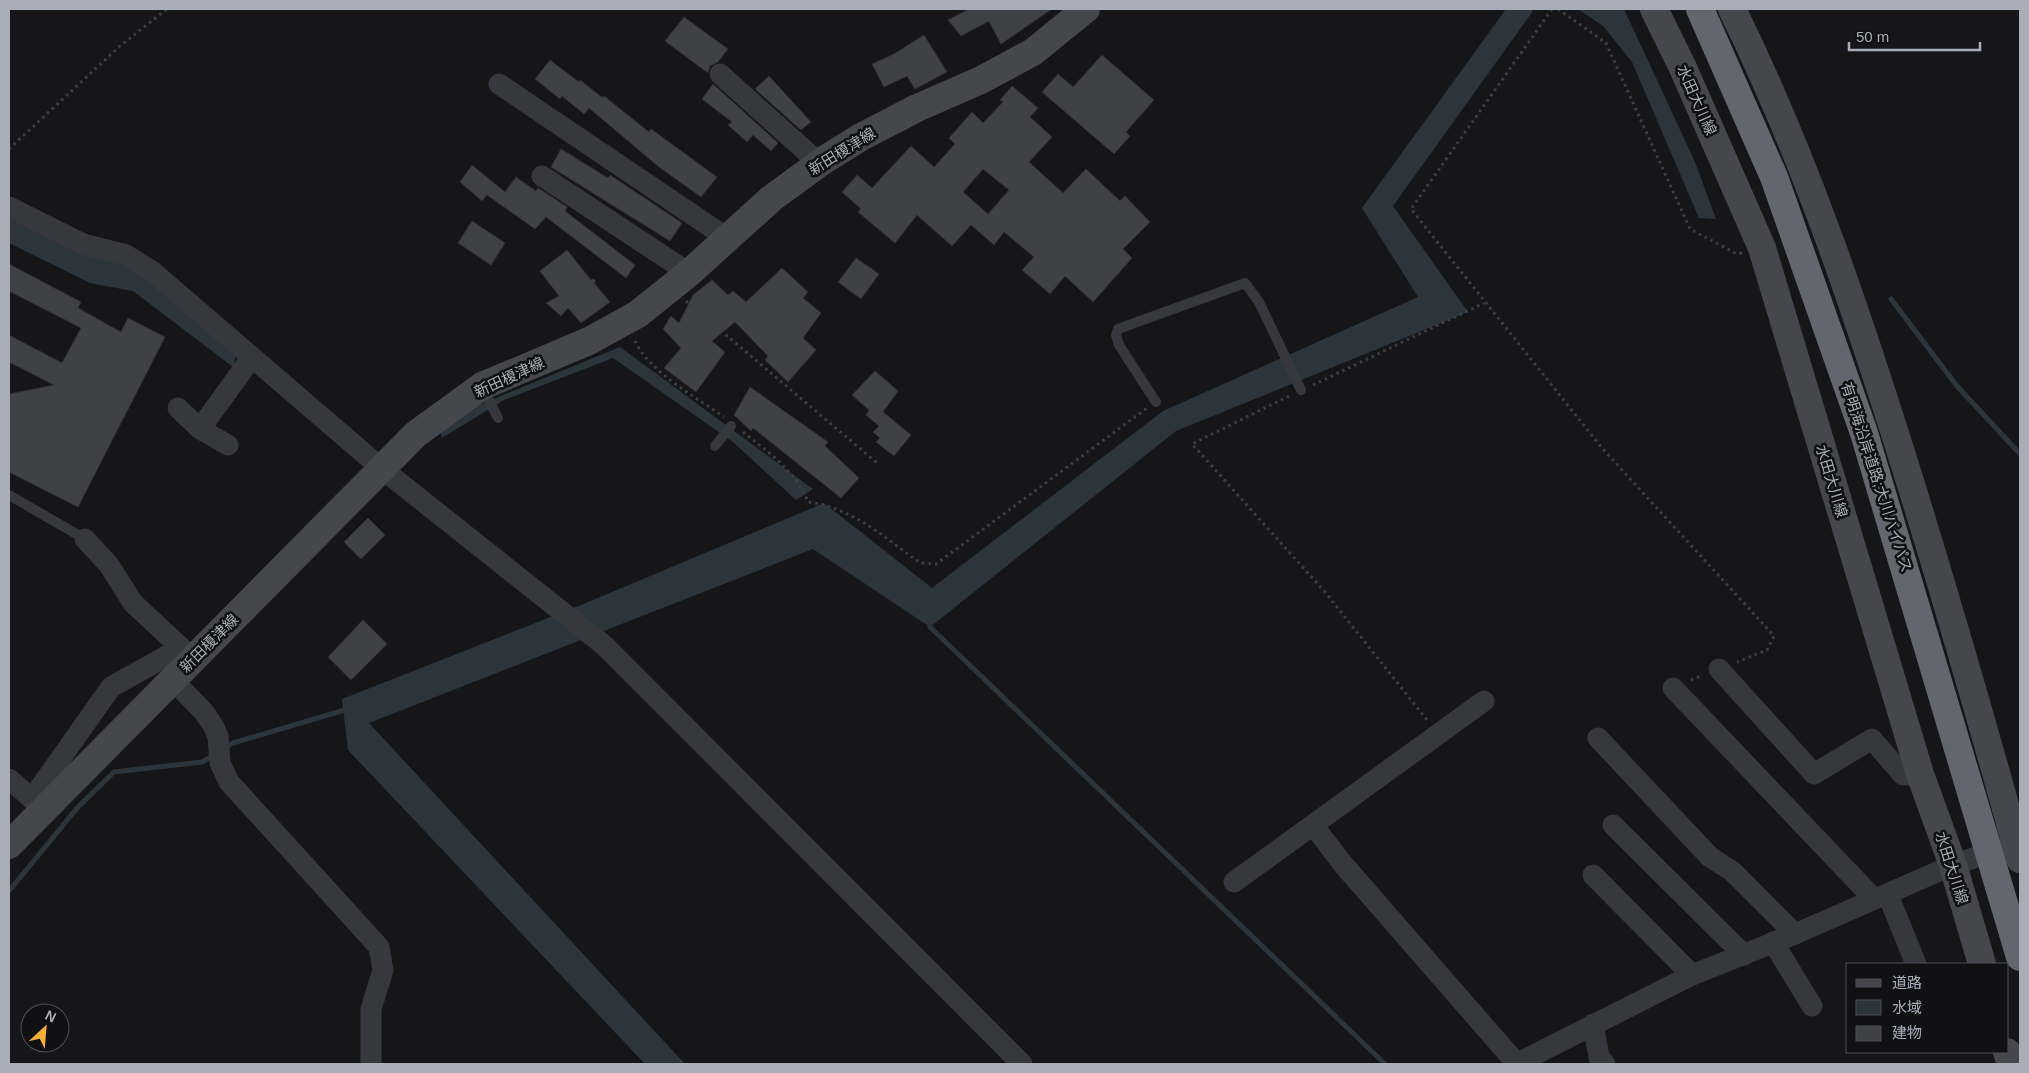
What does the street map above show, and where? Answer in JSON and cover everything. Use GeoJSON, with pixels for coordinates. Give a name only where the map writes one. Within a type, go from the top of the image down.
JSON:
{"type":"FeatureCollection","features":[{"type":"Feature","properties":{"kind":"highway","name":"有明海沿岸道路;大川バイパス"},"geometry":{"type":"LineString","coordinates":[[1700,9],[1774,177],[1864,433],[2020,957]]}},
{"type":"Feature","properties":{"kind":"highway","name":"有明海沿岸道路;大川バイパス"},"geometry":{"type":"LineString","coordinates":[[1712,9],[1783,173],[1825,286],[1871,420],[1958,707],[2020,922]]}},
{"type":"Feature","properties":{"kind":"main road","name":"新田榎津線"},"geometry":{"type":"LineString","coordinates":[[9,845],[39,804],[173,680],[187,654],[416,434],[482,386],[589,341],[638,314],[680,280],[772,198],[819,163],[869,133],[981,80],[1033,52],[1086,9]]}},
{"type":"Feature","properties":{"kind":"main road","name":"水田大川線"},"geometry":{"type":"LineString","coordinates":[[1654,9],[1683,68],[1762,248],[1920,774],[1953,865],[1982,963]]}},
{"type":"Feature","properties":{"kind":"main road"},"geometry":{"type":"LineString","coordinates":[[1732,9],[1751,48],[1818,206],[1867,342],[2019,849]]}},
{"type":"Feature","properties":{"kind":"street"},"geometry":{"type":"LineString","coordinates":[[720,74],[819,163]]}},
{"type":"Feature","properties":{"kind":"street"},"geometry":{"type":"LineString","coordinates":[[499,84],[727,238]]}},
{"type":"Feature","properties":{"kind":"street"},"geometry":{"type":"LineString","coordinates":[[542,176],[680,280]]}},
{"type":"Feature","properties":{"kind":"street"},"geometry":{"type":"LineString","coordinates":[[9,207],[83,244],[126,255],[146,268],[381,468],[595,638],[1022,1064]]}},
{"type":"Feature","properties":{"kind":"street"},"geometry":{"type":"LineString","coordinates":[[200,429],[252,357]]}},
{"type":"Feature","properties":{"kind":"street"},"geometry":{"type":"LineString","coordinates":[[178,408],[200,429],[228,446]]}},
{"type":"Feature","properties":{"kind":"street"},"geometry":{"type":"LineString","coordinates":[[9,779],[39,804],[112,687],[187,654],[133,603],[108,565],[85,539]]}},
{"type":"Feature","properties":{"kind":"street"},"geometry":{"type":"LineString","coordinates":[[1719,669],[1814,774],[1872,739],[1903,775],[1920,774]]}},
{"type":"Feature","properties":{"kind":"street"},"geometry":{"type":"LineString","coordinates":[[173,680],[204,712],[218,737],[220,763],[229,782],[379,947],[383,970],[371,1009],[371,1064]]}},
{"type":"Feature","properties":{"kind":"street"},"geometry":{"type":"LineString","coordinates":[[1673,688],[1881,897],[1915,963]]}},
{"type":"Feature","properties":{"kind":"street"},"geometry":{"type":"LineString","coordinates":[[1234,882],[1484,701]]}},
{"type":"Feature","properties":{"kind":"street"},"geometry":{"type":"LineString","coordinates":[[1598,738],[1710,857],[1732,870],[1795,934]]}},
{"type":"Feature","properties":{"kind":"street"},"geometry":{"type":"LineString","coordinates":[[1313,825],[1342,863],[1517,1064],[1692,974],[1795,934],[1953,865],[2019,849]]}},
{"type":"Feature","properties":{"kind":"street"},"geometry":{"type":"LineString","coordinates":[[1613,825],[1744,955]]}},
{"type":"Feature","properties":{"kind":"street"},"geometry":{"type":"LineString","coordinates":[[1593,875],[1692,974]]}},
{"type":"Feature","properties":{"kind":"street"},"geometry":{"type":"LineString","coordinates":[[1773,942],[1812,1006]]}},
{"type":"Feature","properties":{"kind":"street"},"geometry":{"type":"LineString","coordinates":[[1593,1024],[1600,1057],[1605,1064]]}},
{"type":"Feature","properties":{"kind":"lane"},"geometry":{"type":"LineString","coordinates":[[1156,402],[1119,344],[1116,335],[1118,329],[1245,283],[1258,302],[1299,386]]}},
{"type":"Feature","properties":{"kind":"lane"},"geometry":{"type":"LineString","coordinates":[[482,386],[498,418]]}},
{"type":"Feature","properties":{"kind":"lane"},"geometry":{"type":"LineString","coordinates":[[715,446],[733,425]]}},
{"type":"Feature","properties":{"kind":"lane"},"geometry":{"type":"LineString","coordinates":[[9,495],[85,539]]}},
{"type":"Feature","properties":{"kind":"path"},"geometry":{"type":"LineString","coordinates":[[9,148],[120,46],[168,9]]}},
{"type":"Feature","properties":{"kind":"path"},"geometry":{"type":"LineString","coordinates":[[1552,9],[1411,209],[1484,303],[1602,448],[1774,636],[1767,650],[1673,688]]}},
{"type":"Feature","properties":{"kind":"path"},"geometry":{"type":"LineString","coordinates":[[1558,9],[1606,43],[1690,229],[1737,254],[1762,248]]}},
{"type":"Feature","properties":{"kind":"path"},"geometry":{"type":"LineString","coordinates":[[680,280],[877,463]]}},
{"type":"Feature","properties":{"kind":"path"},"geometry":{"type":"LineString","coordinates":[[1439,734],[1325,592],[1192,444],[1299,386],[1484,303]]}},
{"type":"Feature","properties":{"kind":"path"},"geometry":{"type":"LineString","coordinates":[[631,334],[640,352],[787,469],[800,483],[808,502],[829,504],[847,512],[922,563],[936,564],[1156,402]]}},
{"type":"Feature","properties":{"kind":"water"},"geometry":{"type":"Polygon","coordinates":[[[1506,9],[1530,9],[1533,11],[1393,206],[1468,312],[1176,431],[930,627],[813,549],[369,723],[685,1064],[645,1064],[348,750],[342,699],[581,605],[824,503],[932,588],[1163,411],[1418,297],[1362,208],[1506,9]]]}},
{"type":"Feature","properties":{"kind":"water"},"geometry":{"type":"Polygon","coordinates":[[[1578,9],[1624,9],[1695,162],[1716,219],[1699,218],[1632,62],[1603,26],[1578,9]]]}},
{"type":"Feature","properties":{"kind":"water"},"geometry":{"type":"Polygon","coordinates":[[[9,214],[131,267],[237,353],[233,367],[133,291],[90,283],[9,243],[9,214]]]}},
{"type":"Feature","properties":{"kind":"water"},"geometry":{"type":"Polygon","coordinates":[[[620,347],[813,489],[796,500],[733,442],[613,358],[504,400],[442,438],[440,430],[469,409],[620,347]]]}},
{"type":"Feature","properties":{"kind":"building"},"geometry":{"type":"Polygon","coordinates":[[[969,9],[1052,9],[1001,44],[989,21],[961,36],[948,20],[969,9]]]}},
{"type":"Feature","properties":{"kind":"building"},"geometry":{"type":"Polygon","coordinates":[[[684,17],[728,49],[718,62],[710,66],[708,73],[665,41],[684,17]]]}},
{"type":"Feature","properties":{"kind":"building"},"geometry":{"type":"Polygon","coordinates":[[[924,35],[947,72],[915,89],[907,76],[884,87],[872,64],[894,54],[924,35]]]}},
{"type":"Feature","properties":{"kind":"building"},"geometry":{"type":"Polygon","coordinates":[[[1102,55],[1154,100],[1126,132],[1130,136],[1114,154],[1042,92],[1058,74],[1073,87],[1102,55]]]}},
{"type":"Feature","properties":{"kind":"building"},"geometry":{"type":"Polygon","coordinates":[[[550,60],[603,98],[604,96],[649,132],[651,129],[717,177],[701,197],[659,167],[589,108],[584,114],[562,96],[560,99],[535,79],[550,60]]]}},
{"type":"Feature","properties":{"kind":"building"},"geometry":{"type":"Polygon","coordinates":[[[769,76],[811,122],[801,130],[755,89],[769,76]]]}},
{"type":"Feature","properties":{"kind":"building"},"geometry":{"type":"Polygon","coordinates":[[[713,84],[778,143],[771,151],[753,135],[747,142],[728,125],[732,122],[702,99],[713,84]]]}},
{"type":"Feature","properties":{"kind":"building"},"geometry":{"type":"Polygon","coordinates":[[[1012,86],[1038,108],[1030,117],[1052,137],[1029,162],[1063,193],[1086,169],[1120,201],[1125,196],[1150,222],[1123,249],[1132,258],[1093,302],[1065,276],[1050,294],[1022,270],[1034,257],[1004,232],[994,245],[971,225],[952,246],[917,215],[895,243],[858,212],[861,209],[842,192],[857,175],[872,188],[911,146],[934,167],[955,144],[949,138],[972,112],[983,123],[1003,102],[1000,100],[1012,86]],[[983,169],[963,192],[988,214],[1009,190],[983,169]]]}},
{"type":"Feature","properties":{"kind":"building"},"geometry":{"type":"Polygon","coordinates":[[[561,149],[608,178],[610,175],[682,223],[670,241],[551,167],[561,149]]]}},
{"type":"Feature","properties":{"kind":"building"},"geometry":{"type":"Polygon","coordinates":[[[472,165],[505,192],[516,177],[536,191],[538,188],[567,207],[565,211],[635,265],[626,278],[546,217],[535,229],[487,195],[482,201],[460,182],[472,165]]]}},
{"type":"Feature","properties":{"kind":"building"},"geometry":{"type":"Polygon","coordinates":[[[472,221],[505,243],[491,265],[458,243],[472,221]]]}},
{"type":"Feature","properties":{"kind":"building"},"geometry":{"type":"Polygon","coordinates":[[[567,250],[591,280],[594,279],[596,281],[594,283],[610,302],[581,323],[568,308],[561,316],[546,303],[559,296],[540,271],[567,250]]]}},
{"type":"Feature","properties":{"kind":"building"},"geometry":{"type":"Polygon","coordinates":[[[856,258],[879,274],[861,299],[838,282],[856,258]]]}},
{"type":"Feature","properties":{"kind":"building"},"geometry":{"type":"Polygon","coordinates":[[[9,264],[81,302],[78,308],[121,332],[128,318],[165,337],[78,507],[9,472],[9,394],[54,385],[9,362],[9,335],[62,363],[81,328],[9,291],[9,264]]]}},
{"type":"Feature","properties":{"kind":"building"},"geometry":{"type":"Polygon","coordinates":[[[782,268],[808,292],[803,298],[821,313],[803,338],[816,350],[788,382],[765,360],[768,356],[735,322],[712,341],[725,352],[696,392],[664,368],[681,348],[663,329],[671,316],[679,323],[693,295],[712,280],[728,295],[733,291],[746,302],[782,268]]]}},
{"type":"Feature","properties":{"kind":"building"},"geometry":{"type":"Polygon","coordinates":[[[875,371],[898,391],[883,412],[911,435],[894,456],[876,442],[880,438],[873,432],[879,426],[866,415],[869,410],[852,395],[875,371]]]}},
{"type":"Feature","properties":{"kind":"building"},"geometry":{"type":"Polygon","coordinates":[[[750,387],[828,442],[825,446],[859,478],[841,498],[753,428],[751,431],[734,415],[750,387]]]}},
{"type":"Feature","properties":{"kind":"building"},"geometry":{"type":"Polygon","coordinates":[[[368,518],[385,535],[361,559],[344,542],[368,518]]]}},
{"type":"Feature","properties":{"kind":"building"},"geometry":{"type":"Polygon","coordinates":[[[363,620],[387,644],[351,680],[328,657],[363,620]]]}},
{"type":"Feature","properties":{"kind":"waterway"},"geometry":{"type":"LineString","coordinates":[[1891,299],[1957,386],[2020,454]]}},
{"type":"Feature","properties":{"kind":"waterway"},"geometry":{"type":"LineString","coordinates":[[930,627],[1385,1064]]}},
{"type":"Feature","properties":{"kind":"waterway"},"geometry":{"type":"LineString","coordinates":[[225,748],[233,743],[348,709]]}},
{"type":"Feature","properties":{"kind":"waterway"},"geometry":{"type":"LineString","coordinates":[[9,891],[78,807],[114,772],[202,762],[214,755]]}}]}
